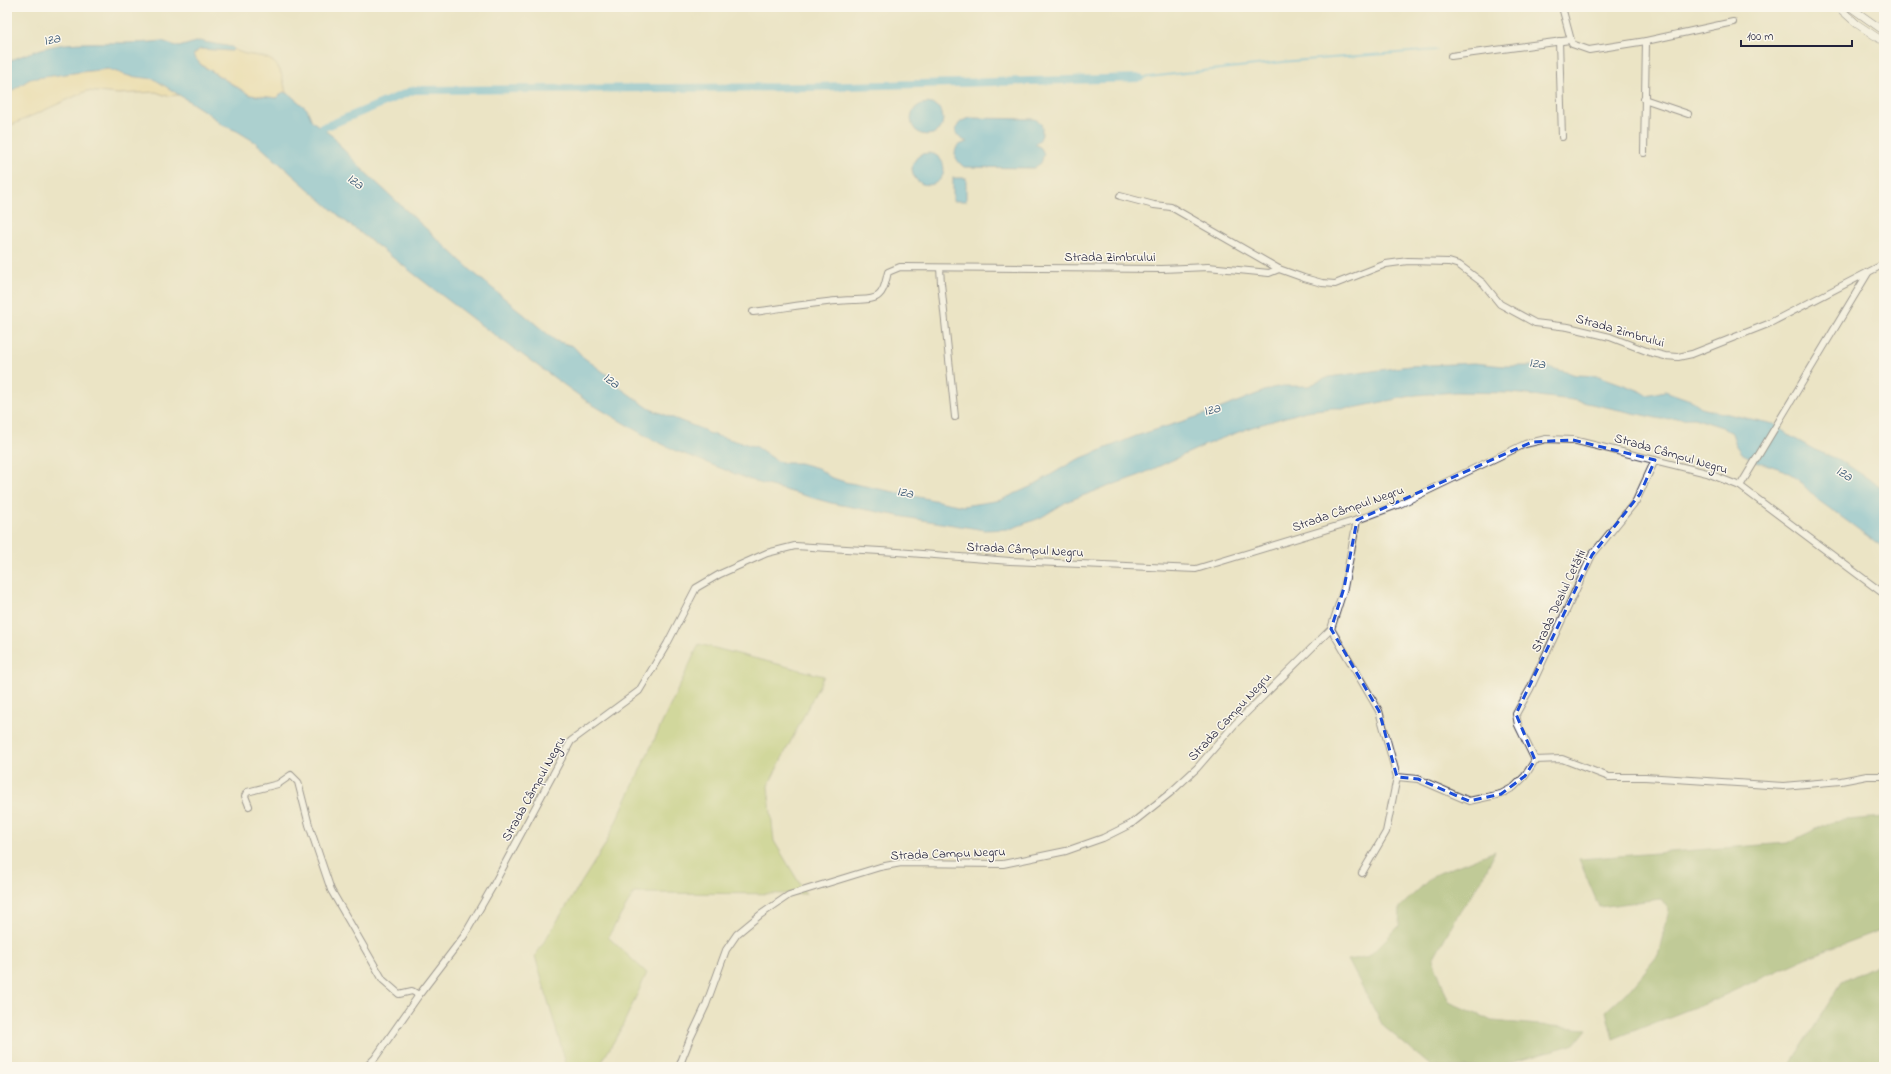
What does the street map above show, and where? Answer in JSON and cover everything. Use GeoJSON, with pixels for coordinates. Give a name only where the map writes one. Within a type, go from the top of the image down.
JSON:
{"type":"FeatureCollection","features":[{"type":"Feature","properties":{"kind":"street"},"geometry":{"type":"LineString","coordinates":[[1562,7],[1570,40],[1575,46],[1588,50],[1733,22]]}},
{"type":"Feature","properties":{"kind":"street"},"geometry":{"type":"LineString","coordinates":[[1838,7],[1856,24],[1884,42]]}},
{"type":"Feature","properties":{"kind":"street"},"geometry":{"type":"LineString","coordinates":[[1850,7],[1884,31]]}},
{"type":"Feature","properties":{"kind":"street"},"geometry":{"type":"LineString","coordinates":[[1451,56],[1570,40]]}},
{"type":"Feature","properties":{"kind":"street"},"geometry":{"type":"LineString","coordinates":[[1644,153],[1646,40]]}},
{"type":"Feature","properties":{"kind":"street"},"geometry":{"type":"LineString","coordinates":[[1559,42],[1562,137]]}},
{"type":"Feature","properties":{"kind":"street"},"geometry":{"type":"LineString","coordinates":[[1644,100],[1688,114]]}},
{"type":"Feature","properties":{"kind":"street","name":"Strada Zimbrului"},"geometry":{"type":"LineString","coordinates":[[1120,196],[1154,205],[1172,207],[1279,270],[1316,282],[1335,284],[1386,264],[1408,261],[1449,262],[1459,265],[1483,283],[1500,304],[1535,323],[1568,327],[1610,337],[1656,355],[1678,357],[1703,351],[1768,324],[1884,264]]}},
{"type":"Feature","properties":{"kind":"street","name":"Strada Zimbrului"},"geometry":{"type":"LineString","coordinates":[[753,312],[821,301],[871,299],[883,291],[888,272],[893,268],[900,267],[1162,269],[1208,267],[1268,273],[1279,270]]}},
{"type":"Feature","properties":{"kind":"street"},"geometry":{"type":"LineString","coordinates":[[940,268],[940,283],[955,417]]}},
{"type":"Feature","properties":{"kind":"street","name":"Strada Zimbrului"},"geometry":{"type":"LineString","coordinates":[[1740,486],[1868,273]]}},
{"type":"Feature","properties":{"kind":"street","name":"Strada Câmpul Negru"},"geometry":{"type":"LineString","coordinates":[[366,1067],[375,1058],[419,994],[464,936],[494,884],[571,741],[639,690],[667,644],[696,588],[742,563],[767,553],[795,546],[1010,561],[1196,569],[1357,520],[1400,504],[1518,447],[1540,440],[1573,440],[1707,473],[1740,486],[1884,594]]}},
{"type":"Feature","properties":{"kind":"street","name":"Strada Dealul Cetății"},"geometry":{"type":"LineString","coordinates":[[1535,760],[1518,725],[1516,714],[1530,689],[1592,555],[1636,501],[1654,460]]}},
{"type":"Feature","properties":{"kind":"street","name":"Strada Campu Negru"},"geometry":{"type":"LineString","coordinates":[[680,1067],[690,1039],[706,1005],[726,950],[737,934],[760,915],[789,895],[820,884],[894,864],[1003,864],[1066,851],[1103,838],[1131,824],[1170,793],[1197,768],[1235,724],[1331,629],[1344,588],[1357,520]]}},
{"type":"Feature","properties":{"kind":"street"},"geometry":{"type":"LineString","coordinates":[[1331,629],[1379,711],[1397,777],[1386,832],[1362,873]]}},
{"type":"Feature","properties":{"kind":"street"},"geometry":{"type":"LineString","coordinates":[[1397,777],[1418,778],[1469,801],[1501,794],[1514,786],[1525,776],[1535,760],[1556,758],[1609,777],[1646,777],[1783,786],[1841,781],[1867,776],[1884,776]]}},
{"type":"Feature","properties":{"kind":"street"},"geometry":{"type":"LineString","coordinates":[[250,806],[246,796],[247,792],[278,784],[291,775],[298,782],[324,874],[343,913],[383,980],[399,994],[412,991],[419,994]]}},
{"type":"Feature","properties":{"kind":"highlighted area"},"geometry":{"type":"Polygon","coordinates":[[[1573,440],[1655,460],[1640,494],[1592,555],[1516,714],[1535,760],[1525,776],[1501,794],[1469,801],[1418,779],[1397,777],[1379,711],[1331,629],[1344,588],[1357,520],[1532,442],[1573,440]]]}},
{"type":"Feature","properties":{"kind":"green space"},"geometry":{"type":"Polygon","coordinates":[[[699,644],[824,676],[768,786],[774,841],[806,894],[634,893],[608,937],[647,973],[621,1029],[599,1067],[567,1067],[535,956],[605,845],[699,644]]]}},
{"type":"Feature","properties":{"kind":"green space"},"geometry":{"type":"Polygon","coordinates":[[[1884,817],[1884,929],[1806,958],[1718,998],[1613,1039],[1606,1011],[1632,987],[1658,955],[1669,910],[1661,899],[1599,907],[1579,859],[1787,843],[1833,821],[1884,817]]]}},
{"type":"Feature","properties":{"kind":"green space"},"geometry":{"type":"Polygon","coordinates":[[[1495,851],[1482,880],[1457,916],[1433,959],[1449,1002],[1493,1021],[1587,1029],[1575,1044],[1497,1067],[1432,1067],[1383,1026],[1348,960],[1369,956],[1399,926],[1400,907],[1434,875],[1495,851]]]}},
{"type":"Feature","properties":{"kind":"green space"},"geometry":{"type":"Polygon","coordinates":[[[1884,961],[1884,1067],[1788,1067],[1842,982],[1884,961]]]}},
{"type":"Feature","properties":{"kind":"sand"},"geometry":{"type":"Polygon","coordinates":[[[200,49],[232,51],[234,49],[243,53],[261,56],[268,59],[277,66],[280,71],[286,93],[283,92],[277,98],[250,95],[199,63],[193,55],[200,49]]]}},
{"type":"Feature","properties":{"kind":"sand"},"geometry":{"type":"Polygon","coordinates":[[[108,69],[129,76],[154,78],[179,95],[167,96],[156,92],[118,94],[87,91],[7,127],[7,94],[30,79],[108,69]]]}},
{"type":"Feature","properties":{"kind":"water","name":"Iza"},"geometry":{"type":"Polygon","coordinates":[[[162,41],[179,47],[199,41],[232,47],[234,49],[232,51],[200,49],[193,55],[201,65],[250,95],[277,98],[283,92],[289,94],[307,109],[312,121],[335,138],[342,148],[365,172],[474,273],[556,341],[573,346],[583,357],[609,376],[623,390],[650,409],[704,430],[707,433],[757,447],[777,461],[786,463],[800,463],[818,468],[830,477],[845,482],[963,506],[1001,500],[1032,486],[1074,461],[1136,436],[1209,413],[1272,388],[1283,386],[1308,386],[1329,377],[1409,366],[1474,363],[1504,366],[1545,366],[1576,375],[1599,376],[1638,390],[1646,395],[1665,391],[1693,401],[1704,409],[1774,424],[1790,436],[1815,450],[1840,460],[1884,489],[1884,548],[1818,500],[1794,476],[1784,470],[1759,462],[1741,453],[1736,446],[1732,433],[1722,427],[1694,418],[1661,419],[1573,400],[1511,393],[1456,392],[1416,395],[1353,408],[1332,408],[1306,411],[1252,427],[1212,442],[1140,475],[1068,501],[1040,518],[1010,529],[985,530],[910,518],[831,503],[756,482],[679,452],[649,438],[588,402],[474,320],[345,221],[255,142],[237,131],[222,125],[209,114],[154,79],[129,76],[108,69],[30,79],[7,94],[7,62],[36,51],[66,44],[138,43],[162,41]]]}},
{"type":"Feature","properties":{"kind":"water"},"geometry":{"type":"Polygon","coordinates":[[[927,103],[938,108],[943,119],[938,130],[927,135],[916,130],[911,119],[916,108],[927,103]]]}},
{"type":"Feature","properties":{"kind":"water"},"geometry":{"type":"Polygon","coordinates":[[[970,118],[1035,119],[1041,123],[1042,126],[1041,138],[1035,144],[1041,148],[1044,154],[1041,163],[1034,168],[964,167],[957,160],[955,152],[959,146],[968,142],[961,139],[956,133],[957,127],[960,123],[970,118]]]}},
{"type":"Feature","properties":{"kind":"water"},"geometry":{"type":"Polygon","coordinates":[[[928,153],[939,158],[944,169],[939,180],[928,185],[917,180],[912,169],[917,158],[928,153]]]}},
{"type":"Feature","properties":{"kind":"water"},"geometry":{"type":"Polygon","coordinates":[[[953,178],[966,178],[966,201],[953,201],[953,178]]]}},
{"type":"Feature","properties":{"kind":"waterway"},"geometry":{"type":"LineString","coordinates":[[1140,78],[1292,61],[1437,50]]}},
{"type":"Feature","properties":{"kind":"waterway"},"geometry":{"type":"LineString","coordinates":[[322,128],[414,90],[812,87],[1140,78]]}}]}
